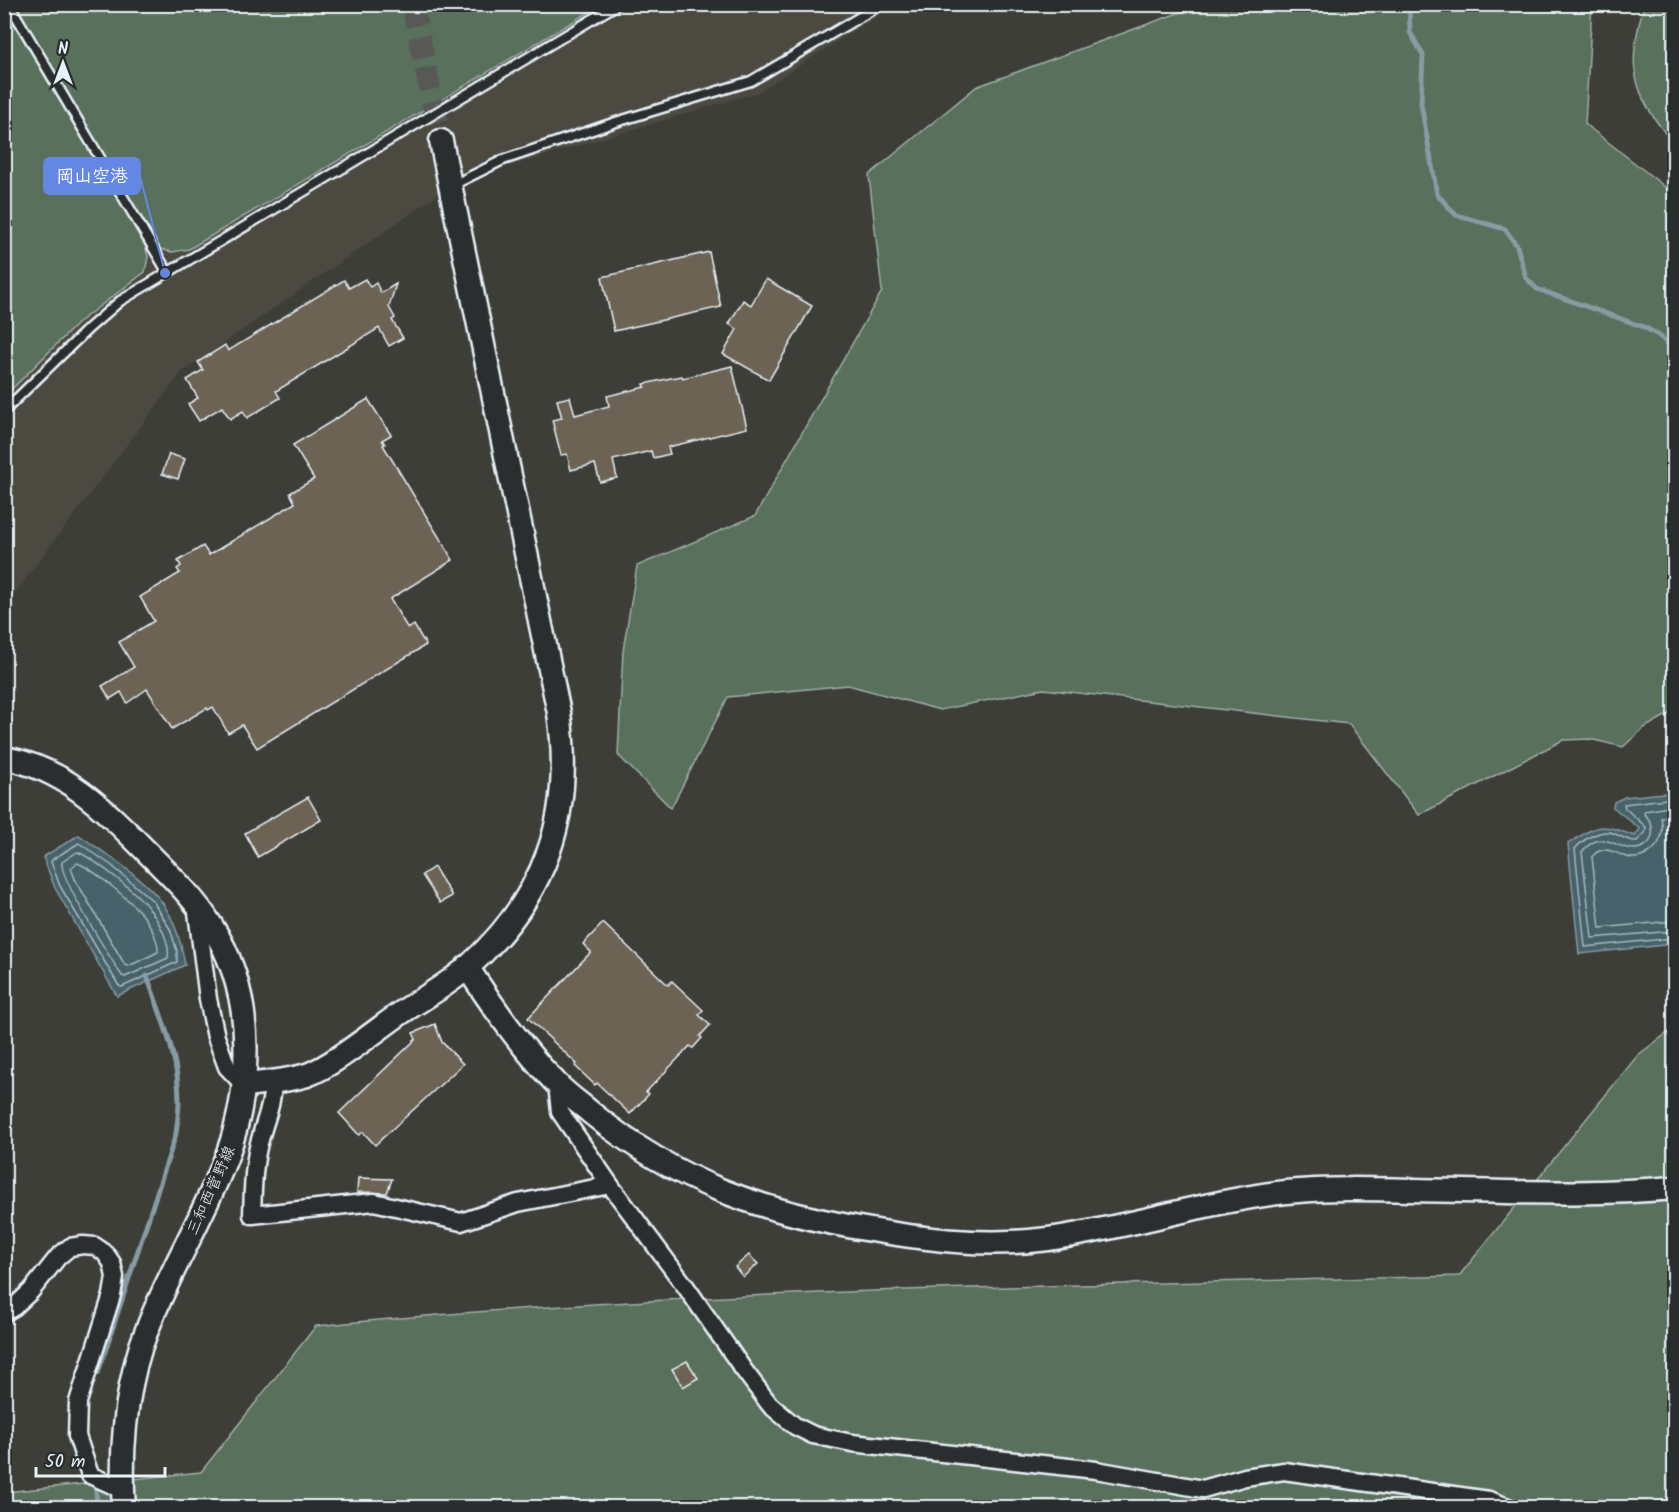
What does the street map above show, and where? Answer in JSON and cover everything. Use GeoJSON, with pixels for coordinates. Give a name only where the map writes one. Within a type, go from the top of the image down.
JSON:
{"type":"FeatureCollection","features":[{"type":"Feature","properties":{"kind":"street"},"geometry":{"type":"LineString","coordinates":[[195,903],[208,999],[216,1037],[226,1067],[244,1085],[273,1082],[308,1074],[335,1059],[467,968],[500,936],[525,901],[550,848],[563,787],[564,746],[441,141]]}},
{"type":"Feature","properties":{"kind":"street","name":"三和西菅野線"},"geometry":{"type":"LineString","coordinates":[[4,758],[48,771],[97,803],[195,903],[212,926],[225,950],[236,979],[243,1011],[246,1056],[244,1085],[231,1143],[220,1173],[165,1284],[140,1349],[127,1416],[123,1499]]}},
{"type":"Feature","properties":{"kind":"street"},"geometry":{"type":"LineString","coordinates":[[467,968],[509,1030],[557,1084],[612,1130],[647,1154],[705,1185],[780,1212],[846,1226],[964,1242],[1011,1242],[1097,1231],[1244,1198],[1298,1191],[1336,1189],[1599,1192],[1674,1188]]}},
{"type":"Feature","properties":{"kind":"street"},"geometry":{"type":"LineString","coordinates":[[273,1082],[273,1102],[260,1137],[253,1176],[252,1215],[374,1202],[461,1222],[518,1203],[610,1185]]}},
{"type":"Feature","properties":{"kind":"street"},"geometry":{"type":"LineString","coordinates":[[557,1084],[560,1112],[742,1369],[770,1405],[795,1426],[813,1435],[852,1443],[1096,1470],[1203,1489],[1245,1478],[1284,1472],[1489,1500],[1511,1508]]}},
{"type":"Feature","properties":{"kind":"street"},"geometry":{"type":"LineString","coordinates":[[4,1313],[22,1299],[58,1257],[70,1247],[95,1246],[105,1253],[112,1263],[115,1276],[112,1295],[78,1402],[77,1436],[90,1475],[123,1499]]}},
{"type":"Feature","properties":{"kind":"lane"},"geometry":{"type":"LineString","coordinates":[[9,4],[168,273]]}},
{"type":"Feature","properties":{"kind":"lane"},"geometry":{"type":"LineString","coordinates":[[4,411],[120,301],[618,4]]}},
{"type":"Feature","properties":{"kind":"lane"},"geometry":{"type":"LineString","coordinates":[[450,187],[503,160],[616,122],[752,81],[882,4]]}},
{"type":"Feature","properties":{"kind":"shaded area"},"geometry":{"type":"Polygon","coordinates":[[[5,5],[894,5],[758,92],[483,174],[479,166],[182,372],[5,606],[5,5]]]}},
{"type":"Feature","properties":{"kind":"green space"},"geometry":{"type":"Polygon","coordinates":[[[14,5],[601,5],[189,249],[172,252],[160,249],[14,5]]]}},
{"type":"Feature","properties":{"kind":"green space"},"geometry":{"type":"Polygon","coordinates":[[[1200,5],[1592,5],[1585,124],[1674,194],[1674,711],[1644,728],[1623,747],[1590,739],[1563,740],[1419,815],[1349,724],[1043,689],[940,710],[848,685],[728,697],[671,808],[618,755],[623,651],[637,566],[755,516],[882,291],[869,175],[976,87],[1200,5]]]}},
{"type":"Feature","properties":{"kind":"green space"},"geometry":{"type":"Polygon","coordinates":[[[1644,5],[1674,5],[1674,144],[1647,107],[1636,79],[1634,51],[1644,5]]]}},
{"type":"Feature","properties":{"kind":"green space"},"geometry":{"type":"Polygon","coordinates":[[[5,9],[145,244],[148,257],[145,272],[80,321],[5,396],[5,9]]]}},
{"type":"Feature","properties":{"kind":"green space"},"geometry":{"type":"Polygon","coordinates":[[[1674,1028],[1674,1507],[5,1508],[5,1492],[201,1472],[316,1326],[458,1313],[744,1296],[1030,1286],[1459,1276],[1638,1055],[1674,1028]]]}},
{"type":"Feature","properties":{"kind":"water"},"geometry":{"type":"Polygon","coordinates":[[[1674,792],[1674,944],[1579,954],[1568,844],[1600,827],[1635,836],[1640,829],[1613,807],[1614,802],[1625,797],[1674,792]]]}},
{"type":"Feature","properties":{"kind":"water"},"geometry":{"type":"Polygon","coordinates":[[[79,835],[130,871],[163,903],[176,929],[185,965],[117,996],[55,888],[43,857],[79,835]]]}},
{"type":"Feature","properties":{"kind":"building"},"geometry":{"type":"Polygon","coordinates":[[[709,252],[721,307],[614,331],[602,277],[709,252]]]}},
{"type":"Feature","properties":{"kind":"building"},"geometry":{"type":"Polygon","coordinates":[[[365,279],[370,287],[376,283],[381,293],[396,284],[389,307],[395,318],[392,320],[403,338],[389,346],[379,328],[276,391],[280,398],[247,418],[243,411],[230,419],[222,407],[199,421],[188,404],[198,398],[187,380],[203,370],[198,362],[225,345],[228,351],[344,280],[349,288],[365,279]]]}},
{"type":"Feature","properties":{"kind":"building"},"geometry":{"type":"Polygon","coordinates":[[[766,279],[812,306],[769,380],[723,354],[737,329],[729,324],[743,300],[751,305],[766,279]]]}},
{"type":"Feature","properties":{"kind":"building"},"geometry":{"type":"Polygon","coordinates":[[[732,366],[747,428],[668,447],[670,454],[653,458],[651,451],[613,460],[617,478],[600,482],[595,464],[571,470],[567,454],[561,455],[552,420],[562,418],[557,400],[570,397],[575,415],[609,406],[607,396],[645,387],[644,384],[682,376],[683,378],[732,366]]]}},
{"type":"Feature","properties":{"kind":"building"},"geometry":{"type":"Polygon","coordinates":[[[368,399],[391,435],[382,440],[385,444],[383,445],[453,560],[390,599],[408,629],[414,625],[426,645],[257,748],[242,725],[228,733],[213,707],[208,710],[207,708],[172,729],[147,689],[127,703],[121,692],[110,699],[102,686],[134,667],[119,642],[154,621],[140,597],[180,573],[177,569],[181,566],[178,561],[203,546],[209,555],[295,503],[290,493],[314,479],[293,445],[368,399]]]}},
{"type":"Feature","properties":{"kind":"building"},"geometry":{"type":"Polygon","coordinates":[[[169,454],[185,459],[178,479],[162,474],[169,454]]]}},
{"type":"Feature","properties":{"kind":"building"},"geometry":{"type":"Polygon","coordinates":[[[308,797],[321,820],[258,857],[245,833],[308,797]]]}},
{"type":"Feature","properties":{"kind":"building"},"geometry":{"type":"Polygon","coordinates":[[[434,867],[452,896],[440,903],[422,875],[434,867]]]}},
{"type":"Feature","properties":{"kind":"building"},"geometry":{"type":"Polygon","coordinates":[[[603,923],[668,985],[672,981],[703,1010],[699,1015],[710,1025],[693,1048],[690,1046],[646,1092],[649,1094],[630,1114],[597,1083],[595,1085],[575,1066],[577,1064],[528,1018],[591,952],[583,944],[603,923]]]}},
{"type":"Feature","properties":{"kind":"building"},"geometry":{"type":"Polygon","coordinates":[[[435,1024],[442,1042],[463,1064],[375,1145],[363,1132],[359,1135],[339,1113],[416,1039],[413,1033],[435,1024]]]}},
{"type":"Feature","properties":{"kind":"building"},"geometry":{"type":"Polygon","coordinates":[[[358,1178],[392,1179],[387,1193],[357,1192],[358,1178]]]}},
{"type":"Feature","properties":{"kind":"building"},"geometry":{"type":"Polygon","coordinates":[[[749,1255],[758,1264],[743,1277],[735,1267],[749,1255]]]}},
{"type":"Feature","properties":{"kind":"building"},"geometry":{"type":"Polygon","coordinates":[[[687,1361],[698,1378],[683,1387],[672,1369],[687,1361]]]}},
{"type":"Feature","properties":{"kind":"waterway"},"geometry":{"type":"LineString","coordinates":[[1409,4],[1410,32],[1423,55],[1421,104],[1437,194],[1456,215],[1505,229],[1517,246],[1526,278],[1537,289],[1644,327],[1658,335],[1674,349]]}},
{"type":"Feature","properties":{"kind":"waterway"},"geometry":{"type":"LineString","coordinates":[[98,1373],[176,1134],[179,1101],[176,1069],[173,1053],[147,976]]}},
{"type":"Feature","properties":{"kind":"waterway"},"geometry":{"type":"LineString","coordinates":[[95,1486],[98,1508]]}},
{"type":"Feature","properties":{"kind":"waterway"},"geometry":{"type":"LineString","coordinates":[[78,1503],[81,1508]]}},
{"type":"Feature","properties":{"kind":"tunnel"},"geometry":{"type":"LineString","coordinates":[[412,4],[441,141]]}},
{"type":"Feature","properties":{"kind":"place","name":"岡山空港"},"geometry":{"type":"Point","coordinates":[165,273]}}]}
